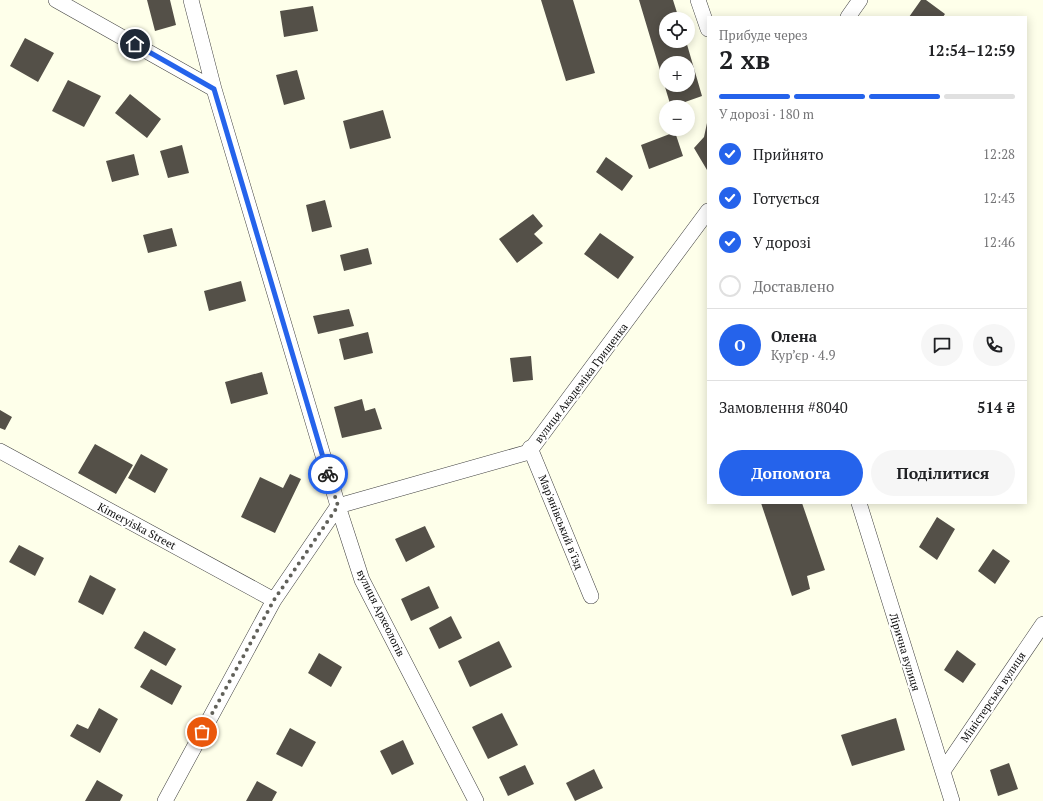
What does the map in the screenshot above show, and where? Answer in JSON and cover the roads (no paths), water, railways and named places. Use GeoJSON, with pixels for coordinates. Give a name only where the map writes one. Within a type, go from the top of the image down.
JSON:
{"type":"FeatureCollection","features":[{"type":"Feature","properties":{"kind":"street"},"geometry":{"type":"LineString","coordinates":[[56,0],[214,89]]}},
{"type":"Feature","properties":{"kind":"street","name":"вулиця Археологів"},"geometry":{"type":"LineString","coordinates":[[191,0],[214,89],[338,506],[362,580],[476,801]]}},
{"type":"Feature","properties":{"kind":"street"},"geometry":{"type":"LineString","coordinates":[[698,0],[707,26]]}},
{"type":"Feature","properties":{"kind":"street"},"geometry":{"type":"LineString","coordinates":[[849,16],[860,0]]}},
{"type":"Feature","properties":{"kind":"street","name":"вулиця Академіка Грищенка"},"geometry":{"type":"LineString","coordinates":[[338,506],[529,452],[707,212]]}},
{"type":"Feature","properties":{"kind":"street","name":"Мар'янівський в'їзд"},"geometry":{"type":"LineString","coordinates":[[531,449],[591,596]]}},
{"type":"Feature","properties":{"kind":"street","name":"Kimeryiska Street"},"geometry":{"type":"LineString","coordinates":[[0,452],[274,600]]}},
{"type":"Feature","properties":{"kind":"street","name":"Лірична вулиця"},"geometry":{"type":"LineString","coordinates":[[859,504],[952,801]]}},
{"type":"Feature","properties":{"kind":"street"},"geometry":{"type":"LineString","coordinates":[[165,801],[274,600],[338,506]]}},
{"type":"Feature","properties":{"kind":"street","name":"Міністерська вулиця"},"geometry":{"type":"LineString","coordinates":[[942,771],[1043,624]]}}]}
